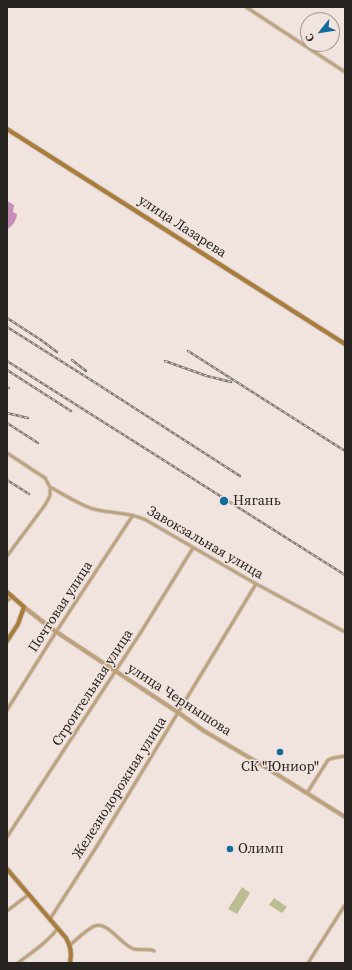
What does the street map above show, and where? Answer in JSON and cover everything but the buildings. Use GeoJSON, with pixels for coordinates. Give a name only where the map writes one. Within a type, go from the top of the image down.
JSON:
{"type":"FeatureCollection","features":[{"type":"Feature","properties":{"kind":"main road","name":"улица Лазарева"},"geometry":{"type":"LineString","coordinates":[[7,129],[345,344]]}},
{"type":"Feature","properties":{"kind":"main road","name":"улица Чернышова"},"geometry":{"type":"LineString","coordinates":[[7,592],[24,607]]}},
{"type":"Feature","properties":{"kind":"main road"},"geometry":{"type":"LineString","coordinates":[[7,641],[18,624],[24,607]]}},
{"type":"Feature","properties":{"kind":"main road"},"geometry":{"type":"LineString","coordinates":[[7,869],[66,938],[70,945],[70,963]]}},
{"type":"Feature","properties":{"kind":"street"},"geometry":{"type":"LineString","coordinates":[[246,7],[345,72]]}},
{"type":"Feature","properties":{"kind":"street","name":"Завокзальная улица"},"geometry":{"type":"LineString","coordinates":[[7,453],[45,478],[50,487],[87,507],[97,510],[133,515],[146,520],[256,584],[345,632]]}},
{"type":"Feature","properties":{"kind":"street"},"geometry":{"type":"LineString","coordinates":[[7,556],[45,505],[50,496],[50,487]]}},
{"type":"Feature","properties":{"kind":"street","name":"Почтовая улица"},"geometry":{"type":"LineString","coordinates":[[7,710],[133,515]]}},
{"type":"Feature","properties":{"kind":"street","name":"Строительная улица"},"geometry":{"type":"LineString","coordinates":[[7,837],[141,632],[193,548]]}},
{"type":"Feature","properties":{"kind":"street","name":"Железнодорожная улица"},"geometry":{"type":"LineString","coordinates":[[50,919],[97,846],[256,584]]}},
{"type":"Feature","properties":{"kind":"street"},"geometry":{"type":"LineString","coordinates":[[7,601],[12,596]]}},
{"type":"Feature","properties":{"kind":"street","name":"улица Чернышова"},"geometry":{"type":"LineString","coordinates":[[24,607],[56,632],[179,712],[211,736],[239,750],[345,817]]}},
{"type":"Feature","properties":{"kind":"street"},"geometry":{"type":"LineString","coordinates":[[307,793],[328,760],[345,756]]}},
{"type":"Feature","properties":{"kind":"street"},"geometry":{"type":"LineString","coordinates":[[7,911],[29,894]]}},
{"type":"Feature","properties":{"kind":"street"},"geometry":{"type":"LineString","coordinates":[[308,963],[345,905]]}},
{"type":"Feature","properties":{"kind":"street"},"geometry":{"type":"LineString","coordinates":[[70,945],[95,926],[101,926],[132,949],[154,951]]}},
{"type":"Feature","properties":{"kind":"street"},"geometry":{"type":"LineString","coordinates":[[18,963],[46,942],[58,928]]}},
{"type":"Feature","properties":{"kind":"green space"},"geometry":{"type":"Polygon","coordinates":[[[242,887],[250,893],[237,914],[228,909],[242,887]]]}},
{"type":"Feature","properties":{"kind":"green space"},"geometry":{"type":"Polygon","coordinates":[[[274,898],[287,907],[282,913],[269,905],[274,898]]]}},
{"type":"Feature","properties":{"kind":"shaded area"},"geometry":{"type":"Polygon","coordinates":[[[7,201],[14,205],[13,212],[17,214],[14,223],[7,229],[7,201]]]}},
{"type":"Feature","properties":{"kind":"railway"},"geometry":{"type":"LineString","coordinates":[[7,318],[57,352]]}},
{"type":"Feature","properties":{"kind":"railway"},"geometry":{"type":"LineString","coordinates":[[7,327],[240,476]]}},
{"type":"Feature","properties":{"kind":"railway"},"geometry":{"type":"LineString","coordinates":[[188,351],[345,451]]}},
{"type":"Feature","properties":{"kind":"railway"},"geometry":{"type":"LineString","coordinates":[[72,360],[86,371]]}},
{"type":"Feature","properties":{"kind":"railway"},"geometry":{"type":"LineString","coordinates":[[7,361],[345,575]]}},
{"type":"Feature","properties":{"kind":"railway"},"geometry":{"type":"LineString","coordinates":[[165,361],[207,376],[231,382]]}},
{"type":"Feature","properties":{"kind":"railway"},"geometry":{"type":"LineString","coordinates":[[7,370],[71,411]]}},
{"type":"Feature","properties":{"kind":"railway"},"geometry":{"type":"LineString","coordinates":[[7,413],[28,418]]}},
{"type":"Feature","properties":{"kind":"railway"},"geometry":{"type":"LineString","coordinates":[[7,423],[38,443]]}},
{"type":"Feature","properties":{"kind":"railway"},"geometry":{"type":"LineString","coordinates":[[7,480],[29,494]]}},
{"type":"Feature","properties":{"kind":"place","name":"Нягань"},"geometry":{"type":"Point","coordinates":[224,501]}},
{"type":"Feature","properties":{"kind":"place","name":"СК \"Юниор\""},"geometry":{"type":"Point","coordinates":[280,752]}},
{"type":"Feature","properties":{"kind":"place","name":"Олимп"},"geometry":{"type":"Point","coordinates":[230,849]}}]}
